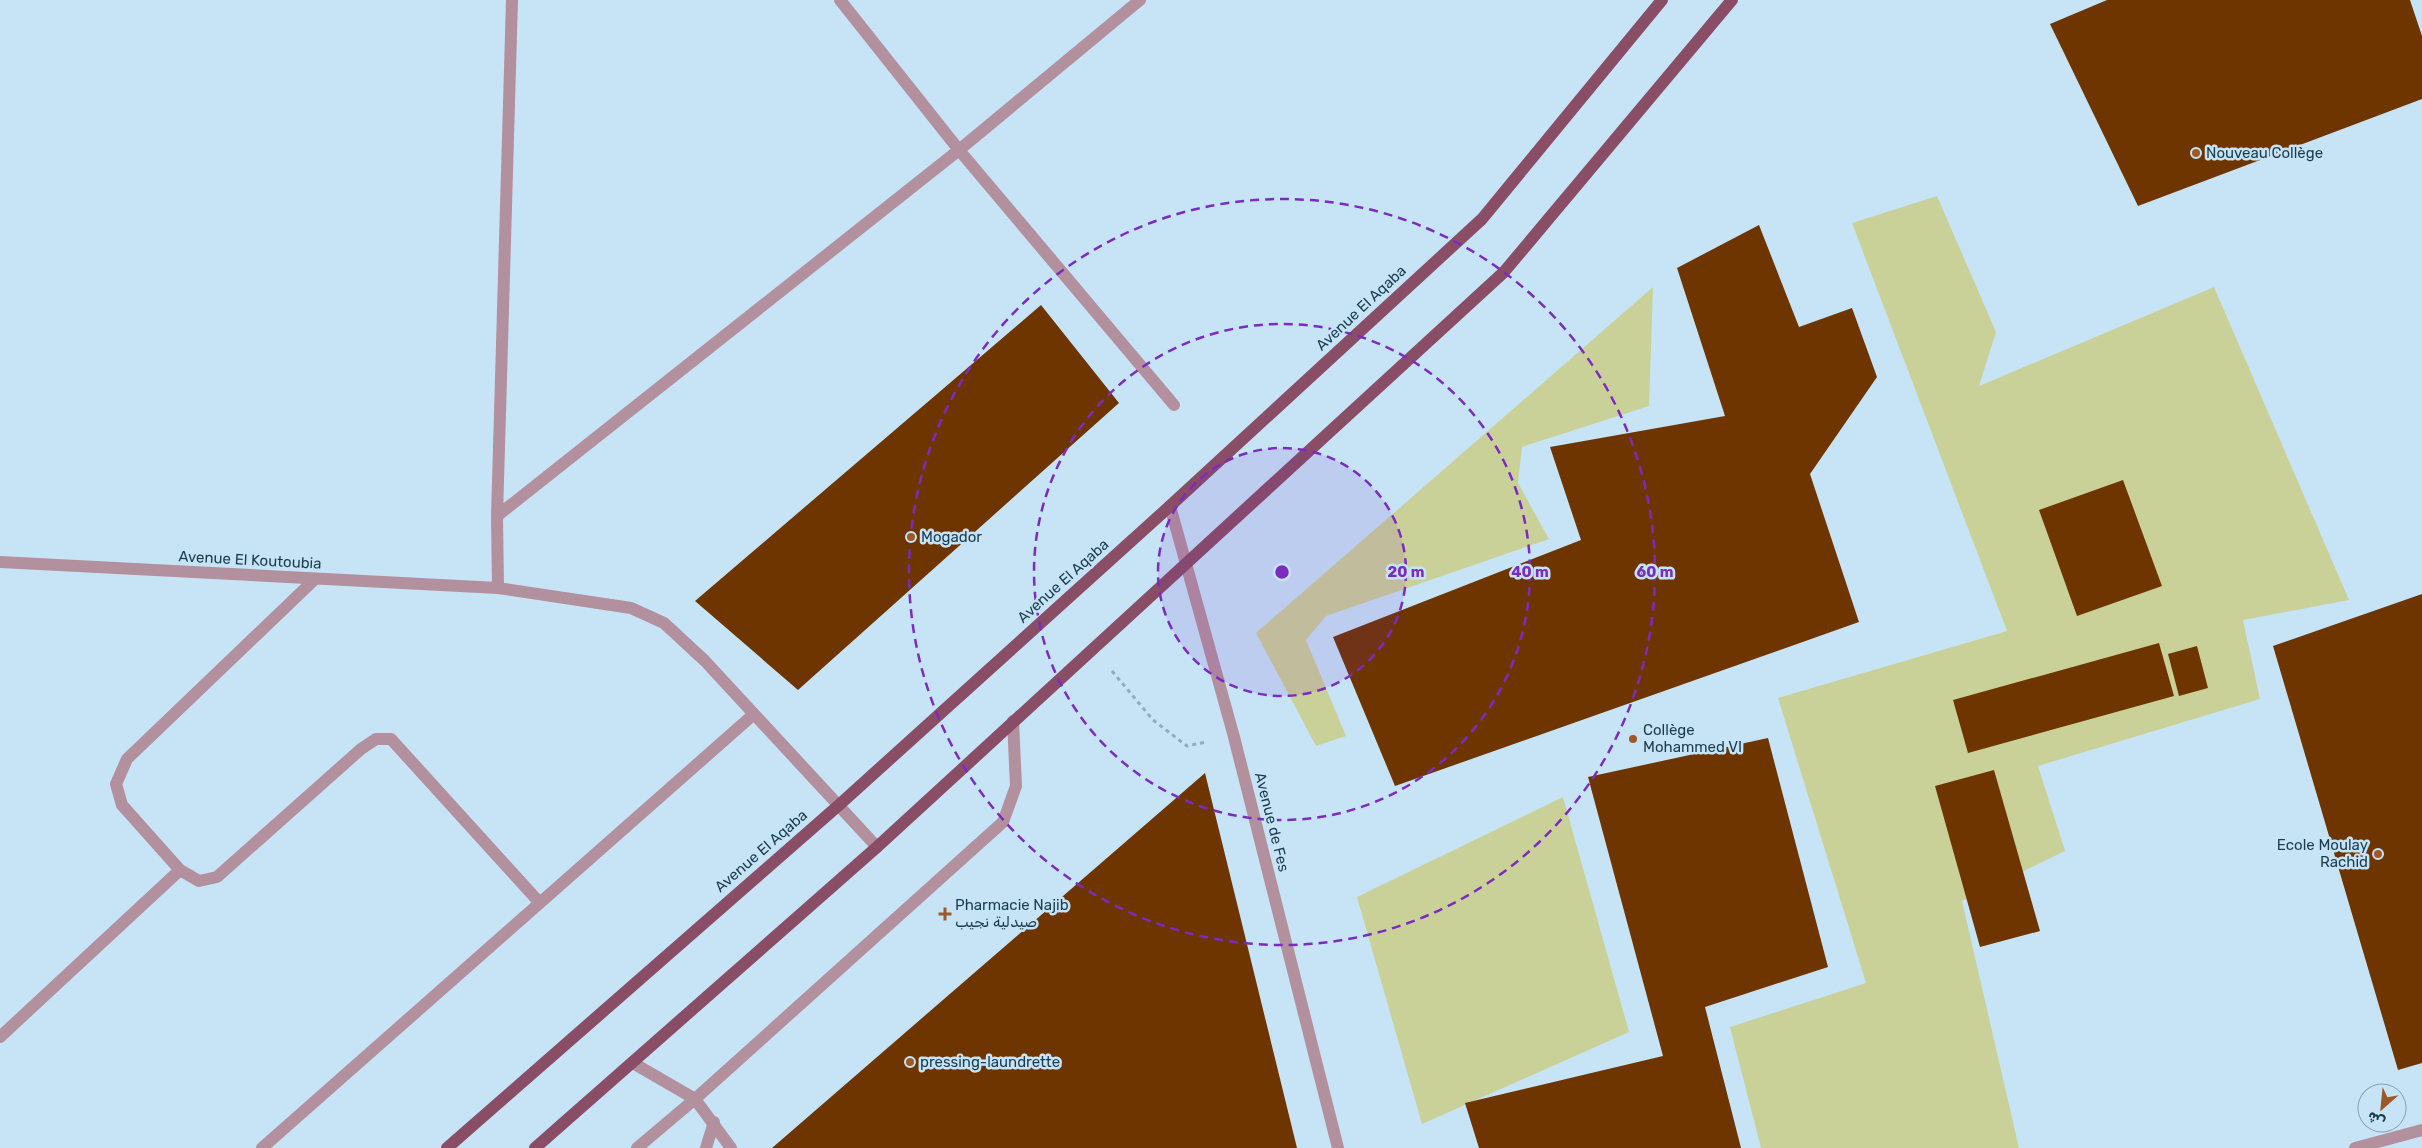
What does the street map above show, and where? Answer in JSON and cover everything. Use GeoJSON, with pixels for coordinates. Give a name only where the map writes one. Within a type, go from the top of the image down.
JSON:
{"type":"FeatureCollection","features":[{"type":"Feature","properties":{"kind":"main road","name":"Avenue El Aqaba"},"geometry":{"type":"LineString","coordinates":[[446,1148],[839,805],[1170,506],[1482,219],[1662,0]]}},
{"type":"Feature","properties":{"kind":"main road"},"geometry":{"type":"LineString","coordinates":[[535,1148],[877,847],[1504,272],[1732,0]]}},
{"type":"Feature","properties":{"kind":"street"},"geometry":{"type":"LineString","coordinates":[[498,588],[497,516],[512,0]]}},
{"type":"Feature","properties":{"kind":"street"},"geometry":{"type":"LineString","coordinates":[[840,0],[959,150],[1174,405]]}},
{"type":"Feature","properties":{"kind":"street"},"geometry":{"type":"LineString","coordinates":[[497,516],[959,150],[1140,0]]}},
{"type":"Feature","properties":{"kind":"street","name":"Avenue de Fes"},"geometry":{"type":"LineString","coordinates":[[1170,506],[1234,737],[1338,1148]]}},
{"type":"Feature","properties":{"kind":"street","name":"Avenue El Koutoubia"},"geometry":{"type":"LineString","coordinates":[[0,562],[314,580],[498,588],[630,608],[664,623],[705,661],[877,847]]}},
{"type":"Feature","properties":{"kind":"street"},"geometry":{"type":"LineString","coordinates":[[314,580],[126,759],[116,784],[122,805],[180,870],[199,881],[217,877],[361,749],[376,739],[391,739],[540,902]]}},
{"type":"Feature","properties":{"kind":"street"},"geometry":{"type":"LineString","coordinates":[[262,1148],[754,714]]}},
{"type":"Feature","properties":{"kind":"street"},"geometry":{"type":"LineString","coordinates":[[637,1148],[695,1099],[1003,822],[1016,786],[1013,721]]}},
{"type":"Feature","properties":{"kind":"street"},"geometry":{"type":"LineString","coordinates":[[0,1037],[180,870]]}},
{"type":"Feature","properties":{"kind":"street"},"geometry":{"type":"LineString","coordinates":[[633,1063],[695,1099],[714,1122],[731,1148]]}},
{"type":"Feature","properties":{"kind":"street"},"geometry":{"type":"LineString","coordinates":[[706,1148],[714,1122]]}},
{"type":"Feature","properties":{"kind":"street"},"geometry":{"type":"LineString","coordinates":[[2355,1148],[2422,1130]]}},
{"type":"Feature","properties":{"kind":"path"},"geometry":{"type":"LineString","coordinates":[[1093,648],[1153,720],[1187,746],[1234,737]]}},
{"type":"Feature","properties":{"kind":"green space"},"geometry":{"type":"Polygon","coordinates":[[[1937,196],[1996,332],[1979,386],[2214,287],[2349,600],[2243,620],[2260,699],[2038,766],[2065,851],[1962,901],[2019,1148],[1761,1148],[1730,1027],[1866,983],[1778,698],[2007,631],[1852,223],[1937,196]]]}},
{"type":"Feature","properties":{"kind":"green space"},"geometry":{"type":"Polygon","coordinates":[[[1653,287],[1649,406],[1522,447],[1518,483],[1549,539],[1326,616],[1306,640],[1346,736],[1316,746],[1256,633],[1653,287]]]}},
{"type":"Feature","properties":{"kind":"green space"},"geometry":{"type":"Polygon","coordinates":[[[1563,797],[1629,1032],[1422,1124],[1357,897],[1563,797]]]}},
{"type":"Feature","properties":{"kind":"building","name":"Nouveau Collège"},"geometry":{"type":"Polygon","coordinates":[[[2107,0],[2410,0],[2422,36],[2422,99],[2138,206],[2050,24],[2107,0]]]}},
{"type":"Feature","properties":{"kind":"building"},"geometry":{"type":"Polygon","coordinates":[[[1759,225],[1799,327],[1852,308],[1877,377],[1810,474],[1859,622],[1395,786],[1333,637],[1581,540],[1550,447],[1725,416],[1677,268],[1759,225]]]}},
{"type":"Feature","properties":{"kind":"building"},"geometry":{"type":"Polygon","coordinates":[[[1041,305],[1119,403],[798,690],[695,601],[1041,305]]]}},
{"type":"Feature","properties":{"kind":"building"},"geometry":{"type":"Polygon","coordinates":[[[2123,480],[2162,586],[2077,616],[2039,510],[2123,480]]]}},
{"type":"Feature","properties":{"kind":"building","name":"Ecole Moulay Rachid"},"geometry":{"type":"Polygon","coordinates":[[[2422,594],[2422,1063],[2398,1070],[2273,646],[2422,594]]]}},
{"type":"Feature","properties":{"kind":"building"},"geometry":{"type":"Polygon","coordinates":[[[2159,643],[2174,696],[1968,753],[1953,700],[2159,643]]]}},
{"type":"Feature","properties":{"kind":"building"},"geometry":{"type":"Polygon","coordinates":[[[2197,646],[2208,688],[2179,696],[2168,654],[2197,646]]]}},
{"type":"Feature","properties":{"kind":"building"},"geometry":{"type":"Polygon","coordinates":[[[1768,738],[1828,967],[1705,1007],[1741,1148],[1479,1148],[1465,1103],[1663,1056],[1588,777],[1768,738]]]}},
{"type":"Feature","properties":{"kind":"building"},"geometry":{"type":"Polygon","coordinates":[[[1994,770],[2040,931],[1980,947],[1935,786],[1994,770]]]}},
{"type":"Feature","properties":{"kind":"building"},"geometry":{"type":"Polygon","coordinates":[[[1205,773],[1297,1148],[772,1148],[1205,773]]]}},
{"type":"Feature","properties":{"kind":"place","name":"Nouveau Collège"},"geometry":{"type":"Point","coordinates":[2196,153]}},
{"type":"Feature","properties":{"kind":"place","name":"Mogador"},"geometry":{"type":"Point","coordinates":[911,537]}},
{"type":"Feature","properties":{"kind":"place","name":"Collège Mohammed VI"},"geometry":{"type":"Point","coordinates":[1633,739]}},
{"type":"Feature","properties":{"kind":"place","name":"Ecole Moulay Rachid"},"geometry":{"type":"Point","coordinates":[2378,854]}},
{"type":"Feature","properties":{"kind":"place","name":"Pharmacie Najib صيدلية نجيب"},"geometry":{"type":"Point","coordinates":[945,914]}},
{"type":"Feature","properties":{"kind":"place","name":"pressing-laundrette"},"geometry":{"type":"Point","coordinates":[910,1062]}}]}
